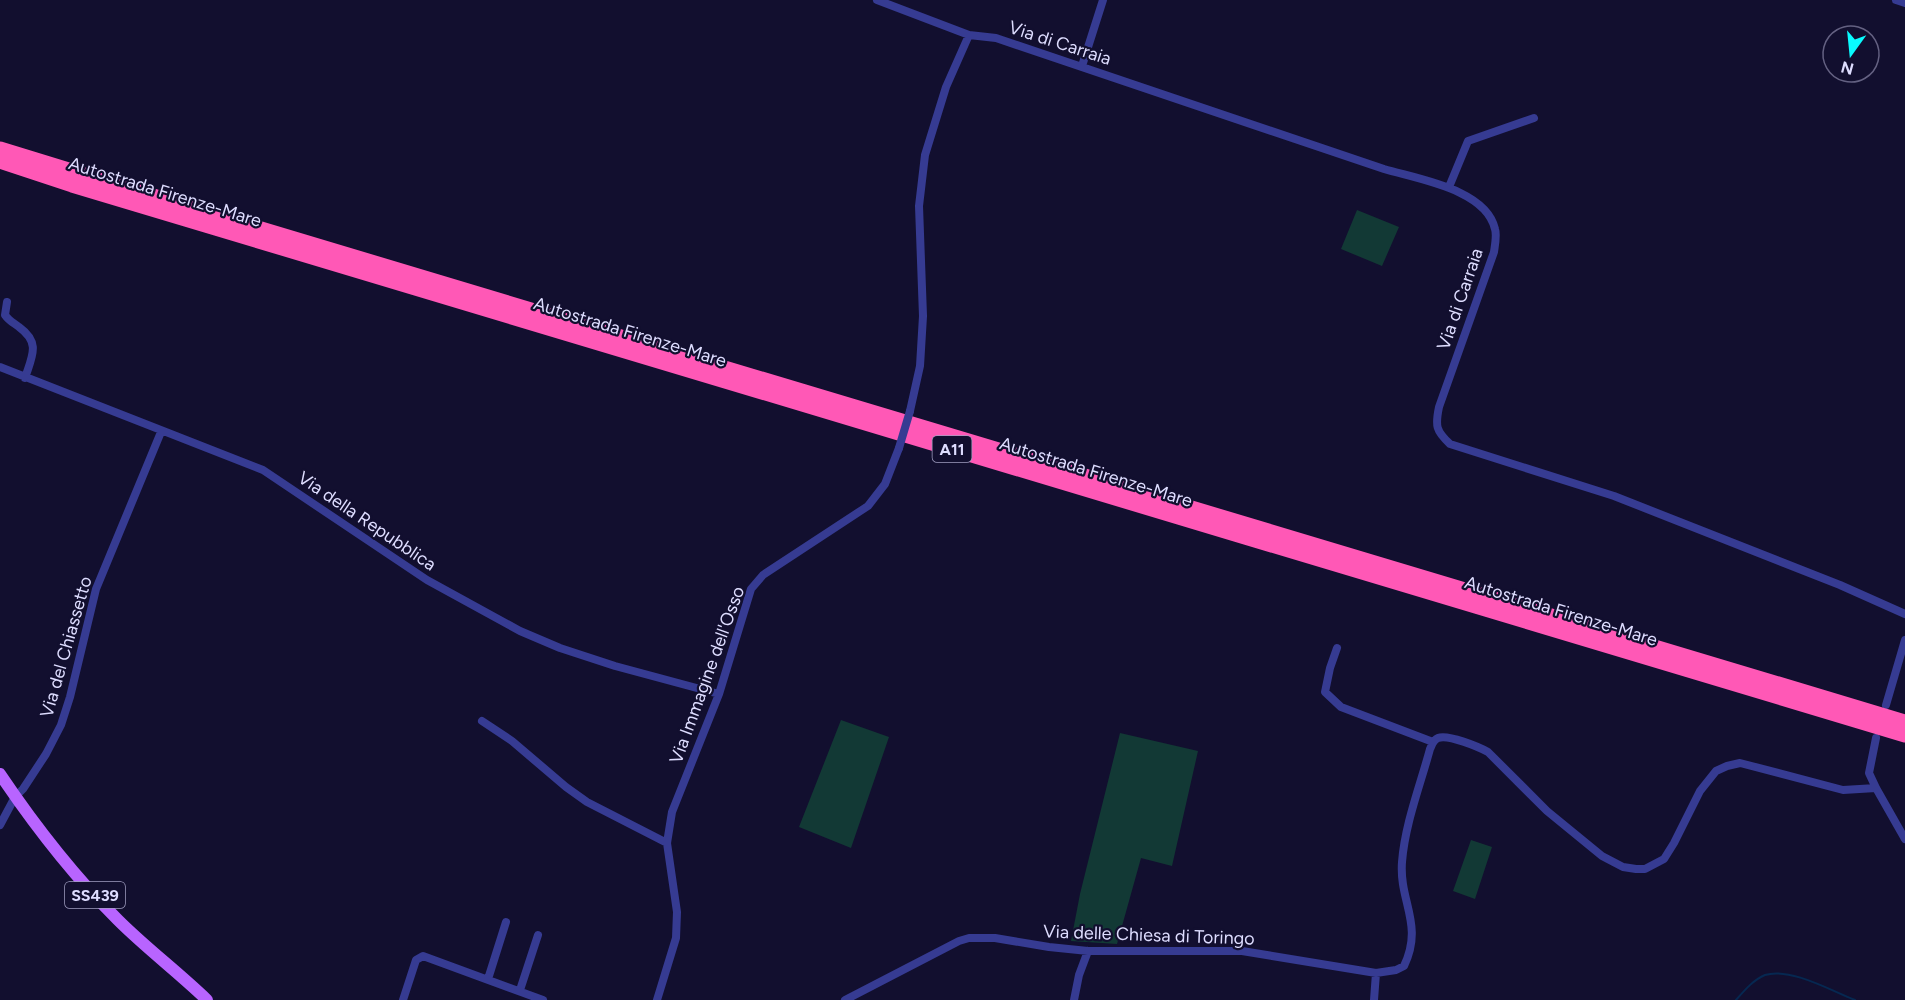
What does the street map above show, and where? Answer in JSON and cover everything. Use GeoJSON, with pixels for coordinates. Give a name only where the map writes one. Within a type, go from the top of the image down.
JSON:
{"type":"FeatureCollection","features":[{"type":"Feature","properties":{"kind":"highway","name":"Autostrada Firenze-Mare"},"geometry":{"type":"LineString","coordinates":[[0,149],[1905,722]]}},
{"type":"Feature","properties":{"kind":"highway","name":"Autostrada Firenze-Mare"},"geometry":{"type":"LineString","coordinates":[[0,161],[72,185],[1905,735]]}},
{"type":"Feature","properties":{"kind":"main road","name":"SS439"},"geometry":{"type":"LineString","coordinates":[[0,774],[15,797],[82,882],[119,921],[207,1000]]}},
{"type":"Feature","properties":{"kind":"street","name":"Via di Carraia"},"geometry":{"type":"LineString","coordinates":[[877,0],[969,35],[996,38],[1384,170],[1449,188],[1468,196],[1488,213],[1496,229],[1494,252],[1439,407],[1435,423],[1440,435],[1450,444],[1614,496],[1840,585],[1905,614]]}},
{"type":"Feature","properties":{"kind":"street"},"geometry":{"type":"LineString","coordinates":[[1082,66],[1103,0]]}},
{"type":"Feature","properties":{"kind":"street"},"geometry":{"type":"LineString","coordinates":[[1896,0],[1905,3]]}},
{"type":"Feature","properties":{"kind":"street","name":"Via Immagine dell'Osso"},"geometry":{"type":"LineString","coordinates":[[657,1000],[676,938],[677,912],[667,843],[672,812],[719,694],[751,589],[763,575],[868,506],[885,484],[899,448],[920,366],[923,316],[919,206],[925,155],[946,87],[969,35]]}},
{"type":"Feature","properties":{"kind":"street"},"geometry":{"type":"LineString","coordinates":[[1449,188],[1468,141],[1534,118]]}},
{"type":"Feature","properties":{"kind":"street"},"geometry":{"type":"LineString","coordinates":[[7,302],[5,315],[32,339],[34,346],[25,378]]}},
{"type":"Feature","properties":{"kind":"street","name":"Via della Repubblica"},"geometry":{"type":"LineString","coordinates":[[0,367],[161,432],[263,470],[427,580],[520,631],[560,648],[615,666],[719,694]]}},
{"type":"Feature","properties":{"kind":"street","name":"Via del Chiassetto"},"geometry":{"type":"LineString","coordinates":[[0,825],[15,797],[23,789],[46,754],[61,725],[96,589],[161,432]]}},
{"type":"Feature","properties":{"kind":"street"},"geometry":{"type":"LineString","coordinates":[[1886,705],[1905,640]]}},
{"type":"Feature","properties":{"kind":"street"},"geometry":{"type":"LineString","coordinates":[[1337,648],[1325,692],[1332,701],[1341,707],[1433,742],[1445,737],[1488,752],[1547,811],[1602,855],[1623,867],[1645,869],[1664,859],[1700,790],[1716,771],[1726,766],[1740,762],[1843,790],[1876,789]]}},
{"type":"Feature","properties":{"kind":"street"},"geometry":{"type":"LineString","coordinates":[[482,721],[512,741],[587,802],[667,843]]}},
{"type":"Feature","properties":{"kind":"street"},"geometry":{"type":"LineString","coordinates":[[1876,738],[1869,773],[1905,839]]}},
{"type":"Feature","properties":{"kind":"street","name":"Via delle Chiesa di Toringo"},"geometry":{"type":"LineString","coordinates":[[845,1000],[969,938],[995,938],[1088,951],[1242,951],[1376,973],[1396,970],[1404,966],[1410,953],[1413,929],[1403,881],[1404,849],[1433,742]]}},
{"type":"Feature","properties":{"kind":"street"},"geometry":{"type":"LineString","coordinates":[[488,979],[506,922]]}},
{"type":"Feature","properties":{"kind":"street"},"geometry":{"type":"LineString","coordinates":[[520,990],[538,935]]}},
{"type":"Feature","properties":{"kind":"street"},"geometry":{"type":"LineString","coordinates":[[1074,1000],[1079,975],[1088,951]]}},
{"type":"Feature","properties":{"kind":"street"},"geometry":{"type":"LineString","coordinates":[[403,1000],[416,960],[423,956],[543,1000]]}},
{"type":"Feature","properties":{"kind":"street"},"geometry":{"type":"LineString","coordinates":[[1374,1000],[1376,973]]}},
{"type":"Feature","properties":{"kind":"green space"},"geometry":{"type":"Polygon","coordinates":[[[1357,210],[1399,227],[1382,266],[1341,249],[1357,210]]]}},
{"type":"Feature","properties":{"kind":"green space"},"geometry":{"type":"Polygon","coordinates":[[[841,720],[889,737],[851,848],[799,827],[841,720]]]}},
{"type":"Feature","properties":{"kind":"green space"},"geometry":{"type":"Polygon","coordinates":[[[1120,733],[1198,751],[1172,866],[1141,858],[1117,944],[1071,941],[1080,894],[1120,733]]]}},
{"type":"Feature","properties":{"kind":"green space"},"geometry":{"type":"Polygon","coordinates":[[[1471,840],[1492,847],[1475,899],[1453,891],[1471,840]]]}},
{"type":"Feature","properties":{"kind":"waterway"},"geometry":{"type":"LineString","coordinates":[[1736,1000],[1757,980],[1775,973],[1811,981],[1855,1000]]}}]}
